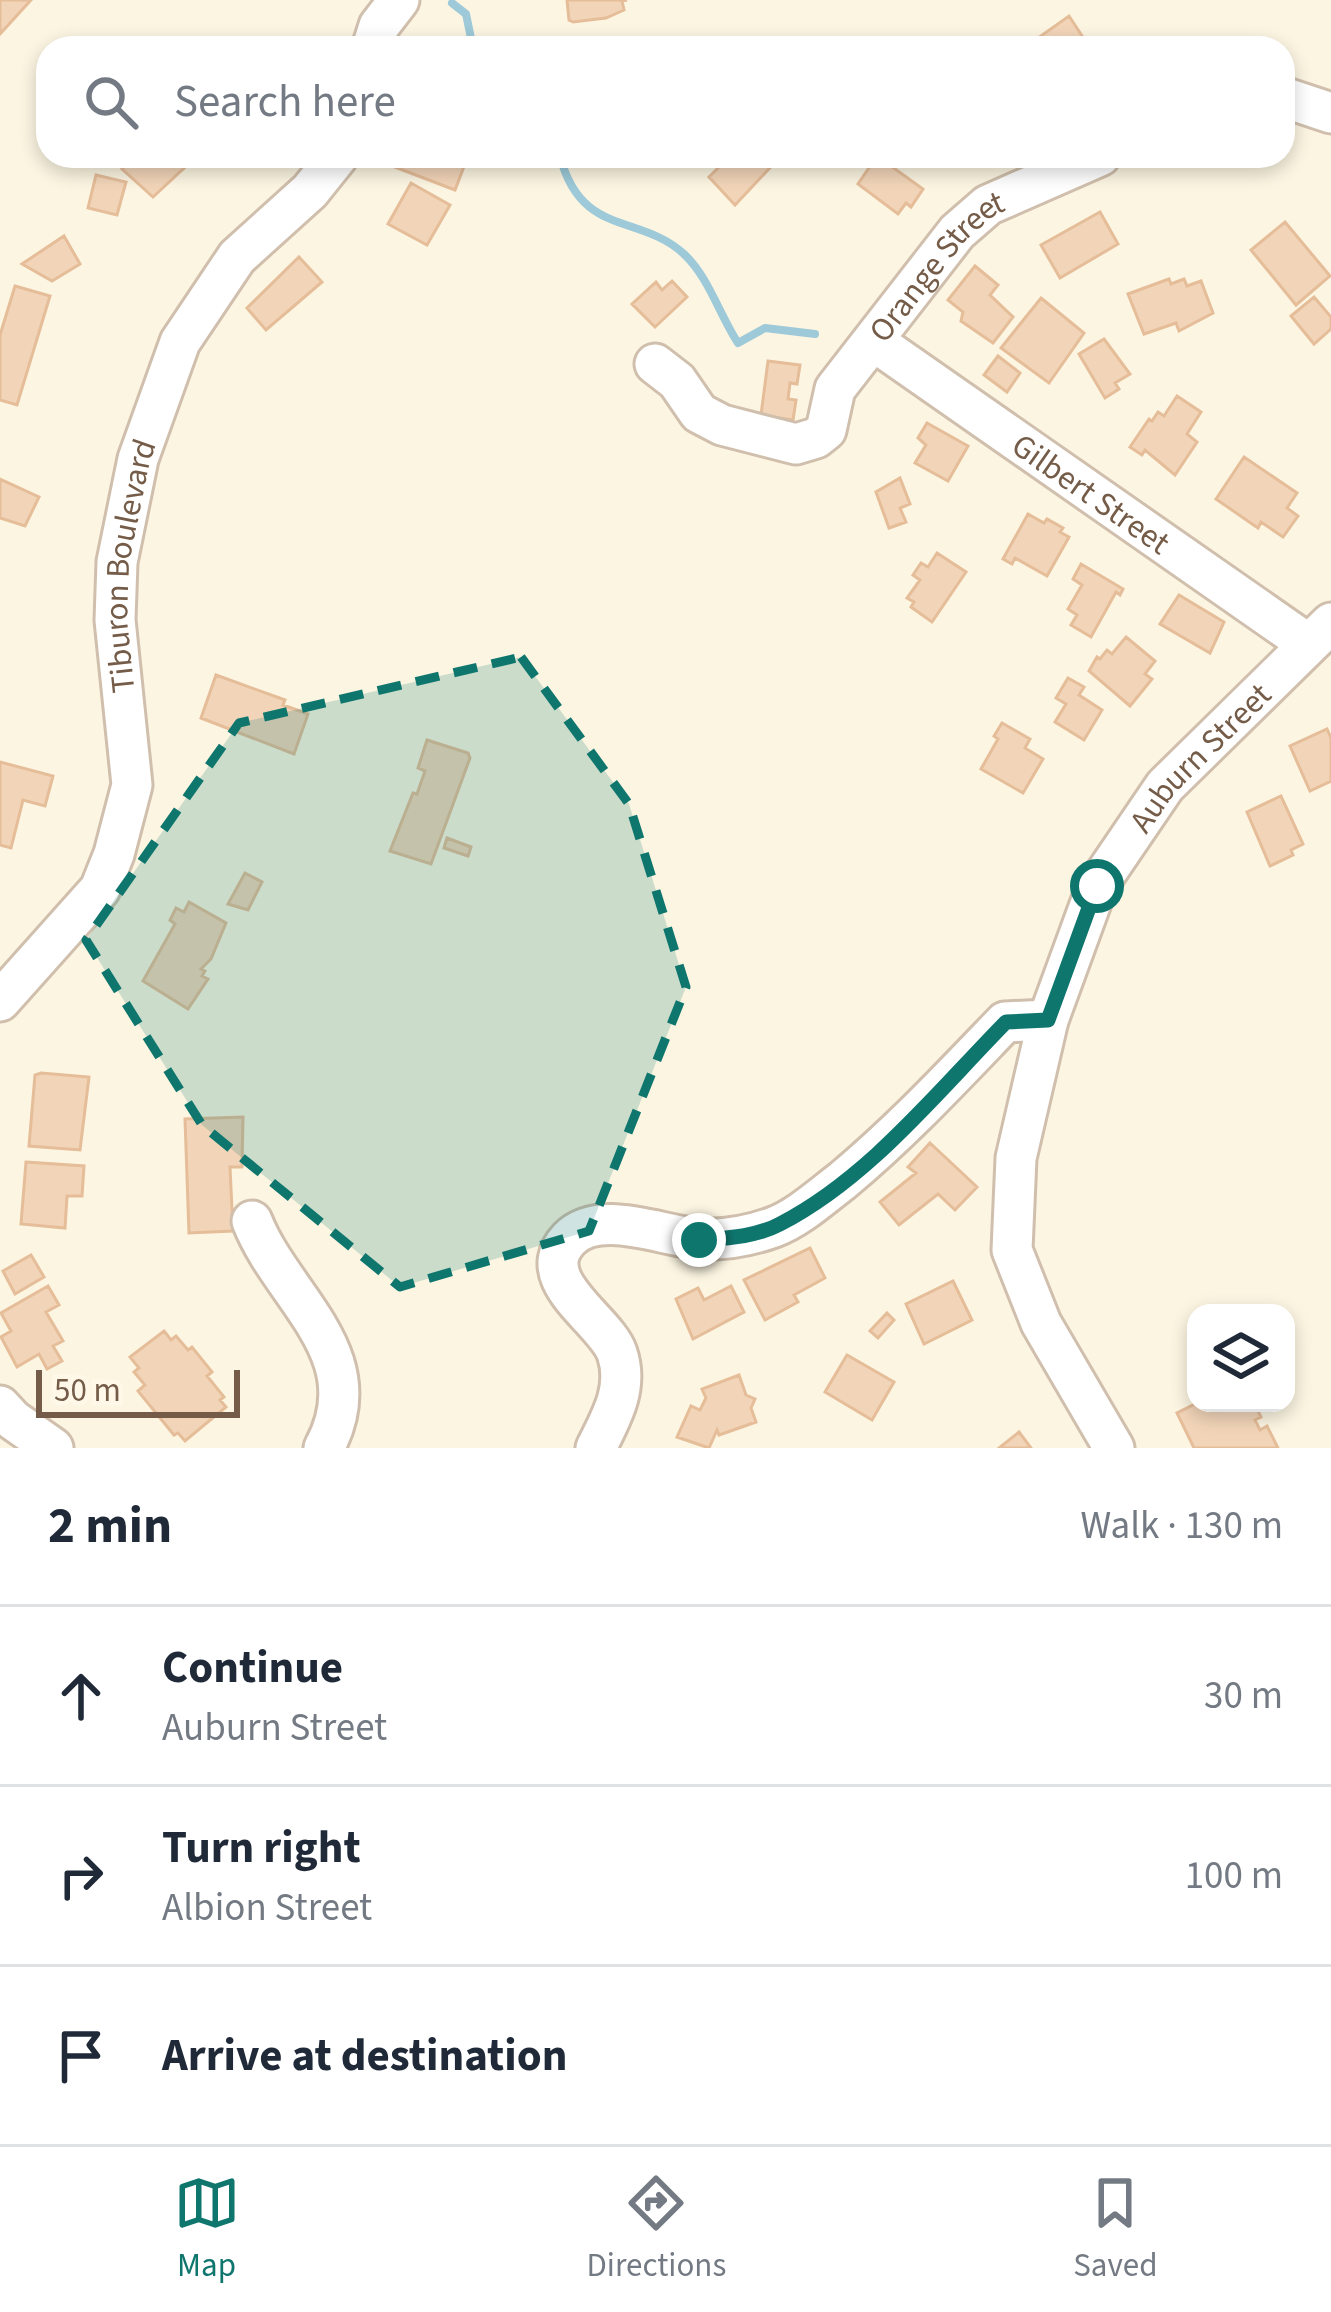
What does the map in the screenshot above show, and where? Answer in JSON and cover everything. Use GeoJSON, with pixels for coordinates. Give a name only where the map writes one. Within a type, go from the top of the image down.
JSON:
{"type":"FeatureCollection","features":[{"type":"Feature","properties":{"kind":"street"},"geometry":{"type":"LineString","coordinates":[[376,36],[399,0]]}},
{"type":"Feature","properties":{"kind":"street"},"geometry":{"type":"LineString","coordinates":[[1295,101],[1331,113]]}},
{"type":"Feature","properties":{"kind":"street","name":"Tiburon Boulevard"},"geometry":{"type":"LineString","coordinates":[[0,1000],[90,902],[114,854],[132,785],[116,620],[116,562],[138,459],[180,342],[237,257],[328,168]]}},
{"type":"Feature","properties":{"kind":"street","name":"Orange Street"},"geometry":{"type":"LineString","coordinates":[[655,364],[676,381],[699,413],[722,424],[796,444],[816,439],[826,430],[835,389],[957,232],[988,205],[1073,168]]}},
{"type":"Feature","properties":{"kind":"street","name":"Gilbert Street"},"geometry":{"type":"LineString","coordinates":[[875,342],[1319,633]]}},
{"type":"Feature","properties":{"kind":"street","name":"Auburn Street"},"geometry":{"type":"LineString","coordinates":[[1114,1448],[1041,1323],[1012,1250],[1016,1158],[1048,1020],[1097,886],[1165,786],[1319,633]]}},
{"type":"Feature","properties":{"kind":"street"},"geometry":{"type":"LineString","coordinates":[[596,1448],[622,1389],[621,1369],[616,1348],[560,1279],[560,1256],[571,1237],[597,1225],[642,1227],[699,1240],[738,1237],[777,1226],[818,1200],[888,1143],[1006,1022],[1048,1020]]}},
{"type":"Feature","properties":{"kind":"street"},"geometry":{"type":"LineString","coordinates":[[252,1221],[262,1247],[305,1303],[334,1360],[341,1398],[324,1448]]}},
{"type":"Feature","properties":{"kind":"street"},"geometry":{"type":"LineString","coordinates":[[0,1406],[53,1448]]}},
{"type":"Feature","properties":{"kind":"highlighted area"},"geometry":{"type":"Polygon","coordinates":[[[521,657],[629,804],[686,987],[589,1231],[400,1287],[202,1125],[86,940],[239,723],[521,657]]]}},
{"type":"Feature","properties":{"kind":"building"},"geometry":{"type":"Polygon","coordinates":[[[0,0],[31,0],[0,34],[0,0]]]}},
{"type":"Feature","properties":{"kind":"building"},"geometry":{"type":"Polygon","coordinates":[[[567,0],[627,0],[622,1],[624,10],[606,18],[573,22],[567,0]]]}},
{"type":"Feature","properties":{"kind":"building"},"geometry":{"type":"Polygon","coordinates":[[[1069,16],[1082,36],[1041,36],[1069,16]]]}},
{"type":"Feature","properties":{"kind":"building"},"geometry":{"type":"Polygon","coordinates":[[[123,168],[184,168],[153,197],[123,168]]]}},
{"type":"Feature","properties":{"kind":"building"},"geometry":{"type":"Polygon","coordinates":[[[397,168],[463,168],[455,190],[397,168]]]}},
{"type":"Feature","properties":{"kind":"building"},"geometry":{"type":"Polygon","coordinates":[[[718,168],[770,168],[735,205],[709,177],[718,168]]]}},
{"type":"Feature","properties":{"kind":"building"},"geometry":{"type":"Polygon","coordinates":[[[869,168],[894,168],[923,189],[911,207],[906,203],[898,214],[858,184],[869,168]]]}},
{"type":"Feature","properties":{"kind":"building"},"geometry":{"type":"Polygon","coordinates":[[[96,175],[126,182],[117,215],[88,208],[96,175]]]}},
{"type":"Feature","properties":{"kind":"building"},"geometry":{"type":"Polygon","coordinates":[[[411,183],[450,205],[427,245],[388,224],[411,183]]]}},
{"type":"Feature","properties":{"kind":"building"},"geometry":{"type":"Polygon","coordinates":[[[1100,212],[1118,244],[1060,278],[1041,245],[1100,212]]]}},
{"type":"Feature","properties":{"kind":"building"},"geometry":{"type":"Polygon","coordinates":[[[1285,222],[1330,276],[1296,305],[1251,250],[1285,222]]]}},
{"type":"Feature","properties":{"kind":"building"},"geometry":{"type":"Polygon","coordinates":[[[64,236],[80,264],[52,281],[22,264],[64,236]]]}},
{"type":"Feature","properties":{"kind":"building"},"geometry":{"type":"Polygon","coordinates":[[[299,257],[322,282],[266,330],[247,308],[299,257]]]}},
{"type":"Feature","properties":{"kind":"building"},"geometry":{"type":"Polygon","coordinates":[[[975,266],[998,285],[990,295],[1013,317],[993,343],[961,321],[963,312],[948,300],[975,266]]]}},
{"type":"Feature","properties":{"kind":"building"},"geometry":{"type":"Polygon","coordinates":[[[1169,279],[1171,284],[1184,279],[1187,286],[1201,281],[1213,313],[1179,331],[1176,323],[1144,334],[1128,294],[1169,279]]]}},
{"type":"Feature","properties":{"kind":"building"},"geometry":{"type":"Polygon","coordinates":[[[672,281],[687,297],[655,327],[632,304],[656,282],[662,290],[672,281]]]}},
{"type":"Feature","properties":{"kind":"building"},"geometry":{"type":"Polygon","coordinates":[[[15,286],[50,296],[17,405],[0,400],[0,335],[15,286]]]}},
{"type":"Feature","properties":{"kind":"building"},"geometry":{"type":"Polygon","coordinates":[[[1314,297],[1331,317],[1331,329],[1314,344],[1291,316],[1314,297]]]}},
{"type":"Feature","properties":{"kind":"building"},"geometry":{"type":"Polygon","coordinates":[[[1041,298],[1084,333],[1049,383],[1001,348],[1041,298]]]}},
{"type":"Feature","properties":{"kind":"building"},"geometry":{"type":"Polygon","coordinates":[[[1104,339],[1130,374],[1115,383],[1119,389],[1105,398],[1079,354],[1104,339]]]}},
{"type":"Feature","properties":{"kind":"building"},"geometry":{"type":"Polygon","coordinates":[[[998,356],[1020,373],[1007,392],[984,375],[998,356]]]}},
{"type":"Feature","properties":{"kind":"building"},"geometry":{"type":"Polygon","coordinates":[[[768,361],[800,365],[797,384],[790,383],[788,399],[796,400],[793,420],[761,415],[768,361]]]}},
{"type":"Feature","properties":{"kind":"building"},"geometry":{"type":"Polygon","coordinates":[[[1177,396],[1201,412],[1187,434],[1197,442],[1175,475],[1145,450],[1142,455],[1130,447],[1149,419],[1158,412],[1164,416],[1177,396]]]}},
{"type":"Feature","properties":{"kind":"building"},"geometry":{"type":"Polygon","coordinates":[[[927,423],[968,446],[948,481],[915,463],[926,445],[918,438],[927,423]]]}},
{"type":"Feature","properties":{"kind":"building"},"geometry":{"type":"Polygon","coordinates":[[[1244,457],[1297,493],[1287,508],[1298,516],[1283,537],[1261,522],[1258,528],[1216,499],[1244,457]]]}},
{"type":"Feature","properties":{"kind":"building"},"geometry":{"type":"Polygon","coordinates":[[[900,478],[910,504],[900,508],[906,522],[889,528],[876,492],[900,478]]]}},
{"type":"Feature","properties":{"kind":"building"},"geometry":{"type":"Polygon","coordinates":[[[0,479],[39,497],[25,526],[0,518],[0,479]]]}},
{"type":"Feature","properties":{"kind":"building"},"geometry":{"type":"Polygon","coordinates":[[[1028,514],[1044,523],[1047,519],[1069,537],[1047,576],[1015,558],[1012,564],[1003,559],[1028,514]]]}},
{"type":"Feature","properties":{"kind":"building"},"geometry":{"type":"Polygon","coordinates":[[[937,553],[966,572],[932,622],[911,607],[914,602],[907,598],[920,580],[913,575],[921,563],[928,567],[937,553]]]}},
{"type":"Feature","properties":{"kind":"building"},"geometry":{"type":"Polygon","coordinates":[[[1081,564],[1123,589],[1120,595],[1116,592],[1091,637],[1071,625],[1077,615],[1068,609],[1082,585],[1073,579],[1081,564]]]}},
{"type":"Feature","properties":{"kind":"building"},"geometry":{"type":"Polygon","coordinates":[[[1179,595],[1224,622],[1210,653],[1160,624],[1179,595]]]}},
{"type":"Feature","properties":{"kind":"building"},"geometry":{"type":"Polygon","coordinates":[[[1126,637],[1155,661],[1145,674],[1152,679],[1130,706],[1089,671],[1097,657],[1107,650],[1112,654],[1126,637]]]}},
{"type":"Feature","properties":{"kind":"building"},"geometry":{"type":"Polygon","coordinates":[[[216,675],[285,700],[283,705],[308,714],[294,754],[201,718],[216,675]]]}},
{"type":"Feature","properties":{"kind":"building"},"geometry":{"type":"Polygon","coordinates":[[[1068,678],[1084,687],[1079,695],[1102,710],[1084,740],[1055,722],[1066,704],[1056,698],[1068,678]]]}},
{"type":"Feature","properties":{"kind":"building"},"geometry":{"type":"Polygon","coordinates":[[[1002,723],[1030,739],[1025,748],[1043,759],[1023,793],[981,769],[1002,723]]]}},
{"type":"Feature","properties":{"kind":"building"},"geometry":{"type":"Polygon","coordinates":[[[1327,729],[1331,781],[1310,791],[1290,746],[1327,729]]]}},
{"type":"Feature","properties":{"kind":"building"},"geometry":{"type":"Polygon","coordinates":[[[427,740],[468,753],[470,758],[431,864],[390,851],[425,771],[418,768],[427,740]]]}},
{"type":"Feature","properties":{"kind":"building"},"geometry":{"type":"Polygon","coordinates":[[[0,762],[53,776],[45,806],[23,800],[11,848],[0,845],[0,762]]]}},
{"type":"Feature","properties":{"kind":"building"},"geometry":{"type":"Polygon","coordinates":[[[1281,796],[1303,844],[1291,850],[1293,855],[1270,866],[1247,812],[1281,796]]]}},
{"type":"Feature","properties":{"kind":"building"},"geometry":{"type":"Polygon","coordinates":[[[447,838],[471,847],[468,856],[444,848],[447,838]]]}},
{"type":"Feature","properties":{"kind":"building"},"geometry":{"type":"Polygon","coordinates":[[[245,873],[262,882],[248,910],[228,904],[245,873]]]}},
{"type":"Feature","properties":{"kind":"building"},"geometry":{"type":"Polygon","coordinates":[[[189,902],[226,923],[211,959],[201,969],[208,979],[188,1009],[143,981],[175,924],[170,920],[176,908],[184,912],[189,902]]]}},
{"type":"Feature","properties":{"kind":"building"},"geometry":{"type":"Polygon","coordinates":[[[35,1075],[89,1077],[80,1150],[29,1146],[35,1075]]]}},
{"type":"Feature","properties":{"kind":"building"},"geometry":{"type":"Polygon","coordinates":[[[243,1117],[242,1167],[230,1167],[233,1231],[189,1233],[185,1119],[243,1117]]]}},
{"type":"Feature","properties":{"kind":"building"},"geometry":{"type":"Polygon","coordinates":[[[930,1143],[977,1187],[955,1210],[938,1194],[899,1225],[880,1202],[916,1173],[908,1167],[930,1143]]]}},
{"type":"Feature","properties":{"kind":"building"},"geometry":{"type":"Polygon","coordinates":[[[26,1162],[84,1166],[82,1196],[67,1196],[65,1228],[21,1224],[26,1162]]]}},
{"type":"Feature","properties":{"kind":"building"},"geometry":{"type":"Polygon","coordinates":[[[810,1248],[825,1278],[794,1295],[798,1302],[765,1320],[744,1280],[810,1248]]]}},
{"type":"Feature","properties":{"kind":"building"},"geometry":{"type":"Polygon","coordinates":[[[31,1255],[44,1277],[15,1294],[3,1271],[31,1255]]]}},
{"type":"Feature","properties":{"kind":"building"},"geometry":{"type":"Polygon","coordinates":[[[953,1281],[972,1320],[924,1344],[906,1304],[953,1281]]]}},
{"type":"Feature","properties":{"kind":"building"},"geometry":{"type":"Polygon","coordinates":[[[48,1286],[59,1305],[46,1312],[63,1341],[53,1346],[62,1361],[47,1369],[39,1354],[17,1367],[1,1337],[11,1331],[1,1313],[48,1286]]]}},
{"type":"Feature","properties":{"kind":"building"},"geometry":{"type":"Polygon","coordinates":[[[731,1286],[744,1312],[693,1339],[676,1299],[698,1288],[704,1300],[731,1286]]]}},
{"type":"Feature","properties":{"kind":"building"},"geometry":{"type":"Polygon","coordinates":[[[887,1313],[894,1320],[878,1338],[870,1331],[887,1313]]]}},
{"type":"Feature","properties":{"kind":"building"},"geometry":{"type":"Polygon","coordinates":[[[164,1331],[188,1350],[192,1347],[212,1372],[207,1376],[226,1407],[185,1441],[178,1433],[174,1435],[138,1391],[145,1385],[130,1357],[164,1331]]]}},
{"type":"Feature","properties":{"kind":"building"},"geometry":{"type":"Polygon","coordinates":[[[847,1355],[894,1382],[872,1420],[825,1392],[847,1355]]]}},
{"type":"Feature","properties":{"kind":"building"},"geometry":{"type":"Polygon","coordinates":[[[739,1375],[746,1395],[755,1399],[751,1408],[756,1422],[719,1435],[717,1430],[709,1448],[677,1437],[691,1406],[700,1410],[706,1398],[702,1389],[739,1375]]]}},
{"type":"Feature","properties":{"kind":"building"},"geometry":{"type":"Polygon","coordinates":[[[1187,1408],[1187,1412],[1258,1412],[1261,1417],[1255,1420],[1260,1430],[1267,1426],[1278,1448],[1194,1448],[1177,1413],[1187,1408]]]}},
{"type":"Feature","properties":{"kind":"building"},"geometry":{"type":"Polygon","coordinates":[[[1019,1432],[1031,1448],[999,1448],[1019,1432]]]}},
{"type":"Feature","properties":{"kind":"waterway"},"geometry":{"type":"LineString","coordinates":[[452,3],[466,14],[471,36]]}},
{"type":"Feature","properties":{"kind":"waterway"},"geometry":{"type":"LineString","coordinates":[[565,168],[582,200],[597,212],[650,233],[685,255],[738,343],[765,328],[815,334]]}},
{"type":"Feature","properties":{"kind":"route"},"geometry":{"type":"LineString","coordinates":[[699,1240],[738,1237],[777,1226],[818,1200],[888,1143],[1006,1022],[1048,1020],[1097,886]]}}]}
